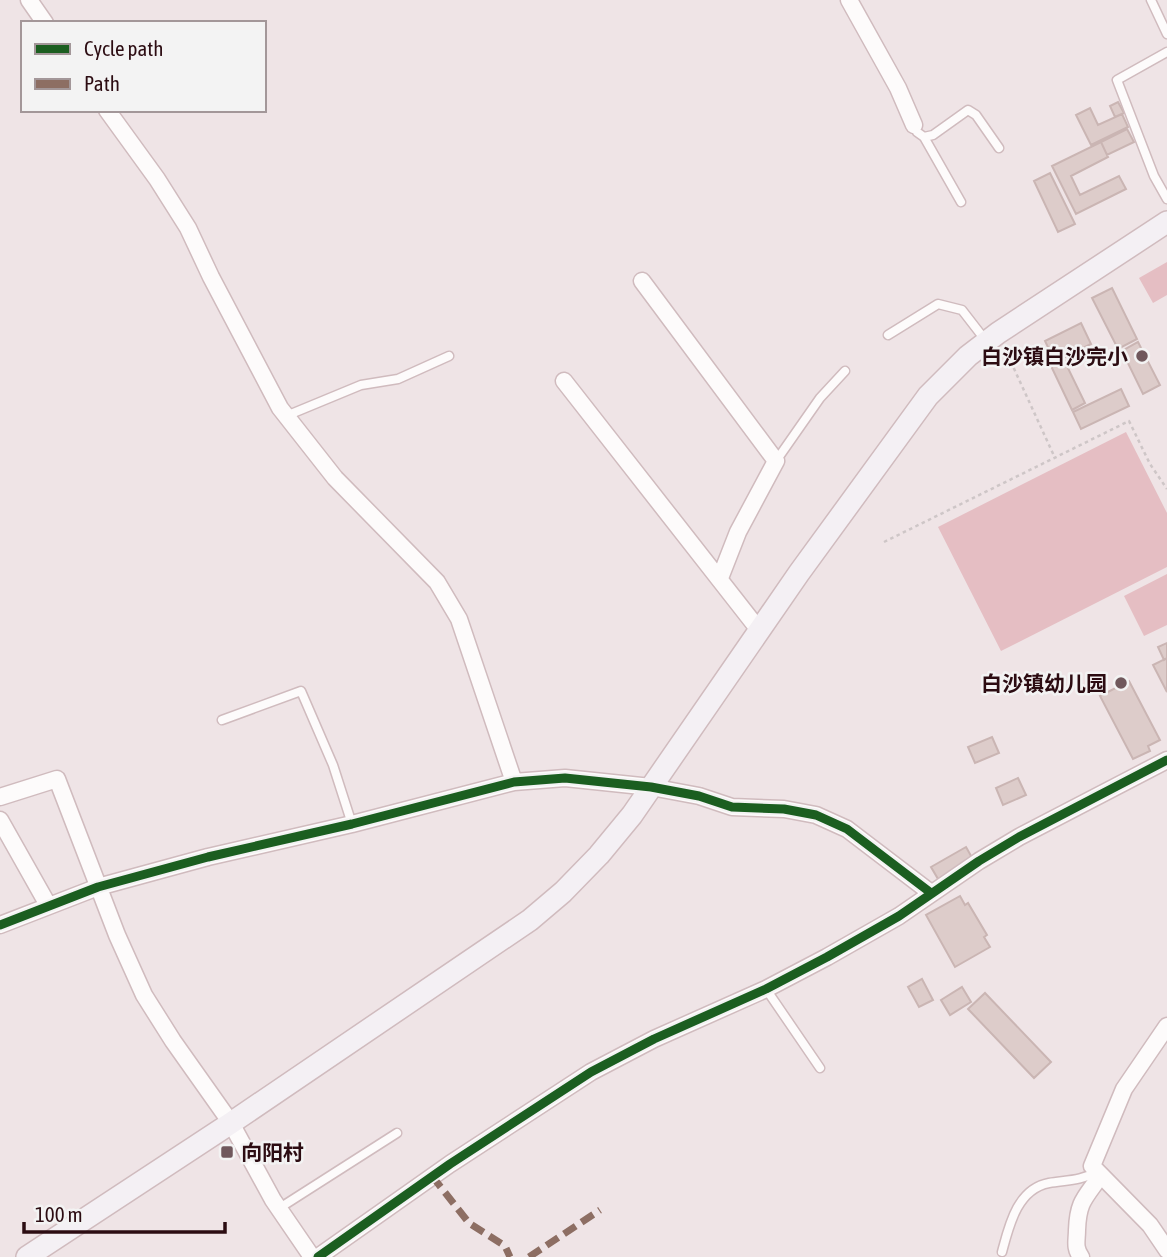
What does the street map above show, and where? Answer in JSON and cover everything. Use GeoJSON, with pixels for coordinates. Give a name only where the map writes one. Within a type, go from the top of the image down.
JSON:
{"type":"FeatureCollection","features":[{"type":"Feature","properties":{"kind":"main road"},"geometry":{"type":"LineString","coordinates":[[27,1257],[231,1123],[530,920],[563,892],[632,816],[759,630],[909,419],[947,376],[992,337],[1167,222]]}},
{"type":"Feature","properties":{"kind":"street"},"geometry":{"type":"LineString","coordinates":[[29,0],[44,21]]}},
{"type":"Feature","properties":{"kind":"street"},"geometry":{"type":"LineString","coordinates":[[849,0],[919,131]]}},
{"type":"Feature","properties":{"kind":"street"},"geometry":{"type":"LineString","coordinates":[[108,112],[157,179],[188,228],[211,277],[286,416],[335,478],[428,572],[453,605],[514,782]]}},
{"type":"Feature","properties":{"kind":"street"},"geometry":{"type":"LineString","coordinates":[[642,281],[776,461],[738,532],[720,578]]}},
{"type":"Feature","properties":{"kind":"street"},"geometry":{"type":"LineString","coordinates":[[565,381],[759,630]]}},
{"type":"Feature","properties":{"kind":"street"},"geometry":{"type":"LineString","coordinates":[[318,1257],[403,1196],[572,1084],[654,1039],[766,989],[899,916],[1019,837],[1167,760]]}},
{"type":"Feature","properties":{"kind":"street"},"geometry":{"type":"LineString","coordinates":[[0,925],[98,887],[208,857],[352,824],[514,782],[565,778],[651,787],[699,796],[732,807],[784,809],[816,815],[847,829],[931,893]]}},
{"type":"Feature","properties":{"kind":"street"},"geometry":{"type":"LineString","coordinates":[[0,797],[57,779],[122,947],[144,995],[231,1123],[278,1209],[312,1257]]}},
{"type":"Feature","properties":{"kind":"street"},"geometry":{"type":"LineString","coordinates":[[0,820],[48,905]]}},
{"type":"Feature","properties":{"kind":"street"},"geometry":{"type":"LineString","coordinates":[[1167,1027],[1124,1089],[1092,1166],[1150,1225],[1167,1251]]}},
{"type":"Feature","properties":{"kind":"street"},"geometry":{"type":"LineString","coordinates":[[1081,1257],[1075,1245],[1077,1213],[1080,1203],[1099,1173]]}},
{"type":"Feature","properties":{"kind":"lane"},"geometry":{"type":"LineString","coordinates":[[1151,0],[1167,34]]}},
{"type":"Feature","properties":{"kind":"lane"},"geometry":{"type":"LineString","coordinates":[[1167,52],[1117,80],[1154,176],[1167,199]]}},
{"type":"Feature","properties":{"kind":"lane"},"geometry":{"type":"LineString","coordinates":[[919,131],[933,135],[968,110],[976,115],[999,148]]}},
{"type":"Feature","properties":{"kind":"lane"},"geometry":{"type":"LineString","coordinates":[[919,131],[961,201]]}},
{"type":"Feature","properties":{"kind":"lane"},"geometry":{"type":"LineString","coordinates":[[888,335],[938,304],[962,310],[992,337]]}},
{"type":"Feature","properties":{"kind":"lane"},"geometry":{"type":"LineString","coordinates":[[286,416],[362,385],[398,379],[449,356]]}},
{"type":"Feature","properties":{"kind":"lane"},"geometry":{"type":"LineString","coordinates":[[776,461],[820,398],[845,371]]}},
{"type":"Feature","properties":{"kind":"lane"},"geometry":{"type":"LineString","coordinates":[[222,720],[301,691],[333,765],[352,824]]}},
{"type":"Feature","properties":{"kind":"lane"},"geometry":{"type":"LineString","coordinates":[[766,989],[820,1068]]}},
{"type":"Feature","properties":{"kind":"lane"},"geometry":{"type":"LineString","coordinates":[[278,1209],[397,1133]]}},
{"type":"Feature","properties":{"kind":"lane"},"geometry":{"type":"LineString","coordinates":[[1002,1252],[1014,1211],[1031,1192],[1047,1183],[1079,1180],[1099,1173]]}},
{"type":"Feature","properties":{"kind":"path"},"geometry":{"type":"LineString","coordinates":[[992,337],[1055,458]]}},
{"type":"Feature","properties":{"kind":"path"},"geometry":{"type":"LineString","coordinates":[[884,542],[1129,421],[1150,464],[1167,489]]}},
{"type":"Feature","properties":{"kind":"shaded area"},"geometry":{"type":"Polygon","coordinates":[[[1167,262],[1167,295],[1153,303],[1139,278],[1167,262]]]}},
{"type":"Feature","properties":{"kind":"shaded area"},"geometry":{"type":"Polygon","coordinates":[[[1126,432],[1167,513],[1167,567],[1001,651],[938,527],[1126,432]]]}},
{"type":"Feature","properties":{"kind":"shaded area"},"geometry":{"type":"Polygon","coordinates":[[[1167,574],[1167,625],[1144,636],[1124,596],[1167,574]]]}},
{"type":"Feature","properties":{"kind":"building"},"geometry":{"type":"Polygon","coordinates":[[[1118,102],[1124,113],[1115,117],[1110,106],[1118,102]]]}},
{"type":"Feature","properties":{"kind":"building"},"geometry":{"type":"Polygon","coordinates":[[[1090,108],[1098,125],[1122,114],[1128,127],[1091,145],[1076,115],[1090,108]]]}},
{"type":"Feature","properties":{"kind":"building"},"geometry":{"type":"Polygon","coordinates":[[[1127,129],[1134,142],[1107,155],[1101,142],[1127,129]]]}},
{"type":"Feature","properties":{"kind":"building"},"geometry":{"type":"Polygon","coordinates":[[[1101,142],[1108,157],[1071,176],[1080,195],[1119,176],[1126,189],[1076,214],[1052,166],[1101,142]]]}},
{"type":"Feature","properties":{"kind":"building"},"geometry":{"type":"Polygon","coordinates":[[[1050,173],[1075,224],[1058,232],[1034,181],[1050,173]]]}},
{"type":"Feature","properties":{"kind":"building"},"geometry":{"type":"Polygon","coordinates":[[[1112,288],[1137,339],[1118,349],[1092,298],[1112,288]]]}},
{"type":"Feature","properties":{"kind":"building"},"geometry":{"type":"Polygon","coordinates":[[[1081,323],[1091,344],[1055,362],[1045,341],[1081,323]]]}},
{"type":"Feature","properties":{"kind":"building"},"geometry":{"type":"Polygon","coordinates":[[[1138,342],[1160,385],[1143,394],[1122,351],[1138,342]]]}},
{"type":"Feature","properties":{"kind":"building"},"geometry":{"type":"Polygon","coordinates":[[[1064,360],[1085,403],[1072,410],[1051,366],[1064,360]]]}},
{"type":"Feature","properties":{"kind":"building"},"geometry":{"type":"Polygon","coordinates":[[[1121,389],[1129,406],[1081,429],[1073,412],[1121,389]]]}},
{"type":"Feature","properties":{"kind":"building"},"geometry":{"type":"Polygon","coordinates":[[[1167,643],[1167,658],[1164,660],[1158,647],[1167,643]]]}},
{"type":"Feature","properties":{"kind":"building"},"geometry":{"type":"Polygon","coordinates":[[[1167,658],[1167,692],[1153,665],[1167,658]]]}},
{"type":"Feature","properties":{"kind":"building"},"geometry":{"type":"Polygon","coordinates":[[[1129,681],[1160,740],[1148,746],[1150,751],[1133,759],[1100,696],[1129,681]]]}},
{"type":"Feature","properties":{"kind":"building"},"geometry":{"type":"Polygon","coordinates":[[[992,737],[999,753],[975,763],[968,747],[992,737]]]}},
{"type":"Feature","properties":{"kind":"building"},"geometry":{"type":"Polygon","coordinates":[[[1018,778],[1026,795],[1003,805],[996,788],[1018,778]]]}},
{"type":"Feature","properties":{"kind":"building"},"geometry":{"type":"Polygon","coordinates":[[[966,847],[975,863],[941,884],[931,867],[966,847]]]}},
{"type":"Feature","properties":{"kind":"building"},"geometry":{"type":"Polygon","coordinates":[[[960,896],[965,905],[968,903],[987,935],[984,937],[990,947],[955,967],[926,915],[960,896]]]}},
{"type":"Feature","properties":{"kind":"building"},"geometry":{"type":"Polygon","coordinates":[[[922,979],[933,1000],[919,1007],[908,987],[922,979]]]}},
{"type":"Feature","properties":{"kind":"building"},"geometry":{"type":"Polygon","coordinates":[[[962,987],[971,1002],[950,1015],[941,1000],[962,987]]]}},
{"type":"Feature","properties":{"kind":"building"},"geometry":{"type":"Polygon","coordinates":[[[985,993],[1051,1062],[1034,1078],[968,1009],[985,993]]]}},
{"type":"Feature","properties":{"kind":"marked path"},"geometry":{"type":"LineString","coordinates":[[432,1176],[469,1223],[505,1246],[510,1257]]}},
{"type":"Feature","properties":{"kind":"marked path"},"geometry":{"type":"LineString","coordinates":[[529,1257],[600,1210]]}},
{"type":"Feature","properties":{"kind":"cycle path"},"geometry":{"type":"LineString","coordinates":[[318,1257],[450,1164],[591,1072],[827,957],[899,916],[1019,837],[1167,760]]}},
{"type":"Feature","properties":{"kind":"cycle path"},"geometry":{"type":"LineString","coordinates":[[0,925],[98,887],[208,857],[352,824],[514,782],[565,778],[651,787],[699,796],[732,807],[784,809],[816,815],[847,829],[931,893]]}},
{"type":"Feature","properties":{"kind":"place","name":"白沙镇白沙完小"},"geometry":{"type":"Point","coordinates":[1142,356]}},
{"type":"Feature","properties":{"kind":"place","name":"白沙镇幼儿园"},"geometry":{"type":"Point","coordinates":[1121,683]}},
{"type":"Feature","properties":{"kind":"place","name":"向阳村"},"geometry":{"type":"Point","coordinates":[227,1152]}}]}
